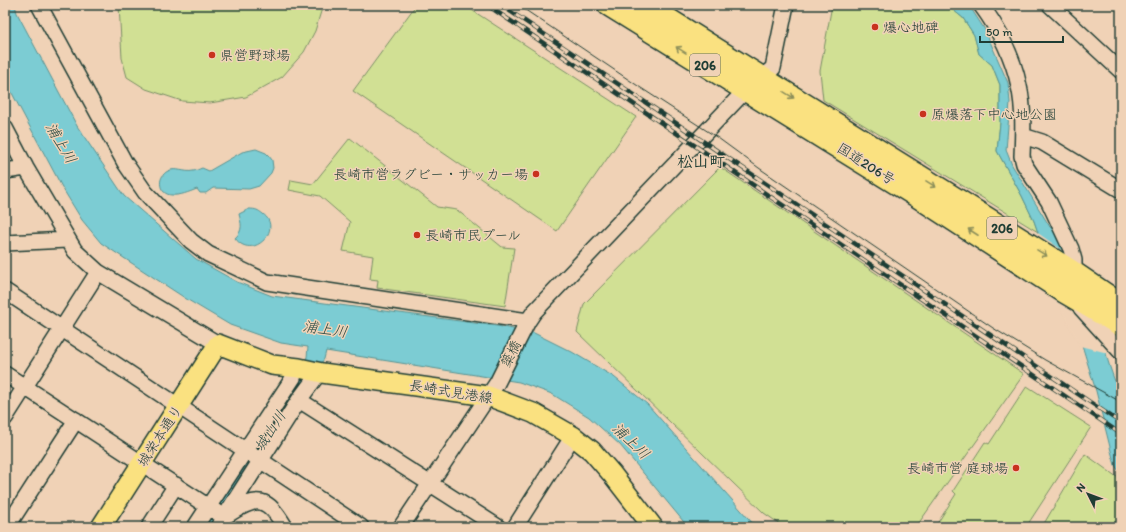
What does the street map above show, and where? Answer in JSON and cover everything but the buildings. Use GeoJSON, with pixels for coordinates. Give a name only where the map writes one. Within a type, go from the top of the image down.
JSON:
{"type":"FeatureCollection","features":[{"type":"Feature","properties":{"kind":"highway","name":"国道206号"},"geometry":{"type":"LineString","coordinates":[[609,5],[754,84],[1071,271],[1116,315]]}},
{"type":"Feature","properties":{"kind":"highway","name":"国道206号"},"geometry":{"type":"LineString","coordinates":[[645,5],[754,84],[917,196],[1065,292],[1116,315]]}},
{"type":"Feature","properties":{"kind":"main road"},"geometry":{"type":"LineString","coordinates":[[218,344],[272,365],[298,368]]}},
{"type":"Feature","properties":{"kind":"main road","name":"城栄本通り"},"geometry":{"type":"LineString","coordinates":[[101,527],[218,344]]}},
{"type":"Feature","properties":{"kind":"main road","name":"長崎式見港線"},"geometry":{"type":"LineString","coordinates":[[298,368],[321,372],[493,389],[573,436],[592,451],[654,527]]}},
{"type":"Feature","properties":{"kind":"street"},"geometry":{"type":"LineString","coordinates":[[38,5],[125,163],[144,192],[191,241],[208,254],[267,282],[527,323]]}},
{"type":"Feature","properties":{"kind":"street","name":"簗橋"},"geometry":{"type":"LineString","coordinates":[[401,527],[493,389],[534,312],[754,84],[773,68],[786,5]]}},
{"type":"Feature","properties":{"kind":"street"},"geometry":{"type":"LineString","coordinates":[[981,5],[1000,36],[1015,70],[1022,105],[1022,156],[1024,164],[1049,202],[1071,249],[1074,265],[1071,271]]}},
{"type":"Feature","properties":{"kind":"street"},"geometry":{"type":"LineString","coordinates":[[1050,5],[1121,71]]}},
{"type":"Feature","properties":{"kind":"street"},"geometry":{"type":"LineString","coordinates":[[5,128],[26,168],[75,251],[98,272],[218,344]]}},
{"type":"Feature","properties":{"kind":"street"},"geometry":{"type":"LineString","coordinates":[[1023,136],[1042,142],[1121,190]]}},
{"type":"Feature","properties":{"kind":"street"},"geometry":{"type":"LineString","coordinates":[[5,172],[26,168]]}},
{"type":"Feature","properties":{"kind":"street"},"geometry":{"type":"LineString","coordinates":[[5,243],[68,240]]}},
{"type":"Feature","properties":{"kind":"street"},"geometry":{"type":"LineString","coordinates":[[5,418],[98,272]]}},
{"type":"Feature","properties":{"kind":"street"},"geometry":{"type":"LineString","coordinates":[[5,291],[361,527]]}},
{"type":"Feature","properties":{"kind":"street"},"geometry":{"type":"LineString","coordinates":[[1065,292],[1121,352]]}},
{"type":"Feature","properties":{"kind":"street"},"geometry":{"type":"LineString","coordinates":[[195,527],[298,368]]}},
{"type":"Feature","properties":{"kind":"street"},"geometry":{"type":"LineString","coordinates":[[222,524],[260,460],[299,400],[321,372]]}},
{"type":"Feature","properties":{"kind":"street"},"geometry":{"type":"LineString","coordinates":[[5,374],[209,506],[222,524]]}},
{"type":"Feature","properties":{"kind":"street"},"geometry":{"type":"LineString","coordinates":[[299,400],[498,527]]}},
{"type":"Feature","properties":{"kind":"street"},"geometry":{"type":"LineString","coordinates":[[7,527],[76,420]]}},
{"type":"Feature","properties":{"kind":"street"},"geometry":{"type":"LineString","coordinates":[[515,527],[573,436]]}},
{"type":"Feature","properties":{"kind":"street"},"geometry":{"type":"LineString","coordinates":[[149,527],[176,485]]}},
{"type":"Feature","properties":{"kind":"street"},"geometry":{"type":"LineString","coordinates":[[222,524],[244,504],[260,502],[271,506],[285,527]]}},
{"type":"Feature","properties":{"kind":"green space","name":"県営野球場"},"geometry":{"type":"Polygon","coordinates":[[[119,5],[323,5],[315,31],[304,52],[282,77],[246,97],[210,103],[182,101],[146,89],[127,77],[122,58],[119,5]]]}},
{"type":"Feature","properties":{"kind":"green space","name":"長崎市営ラグビー・サッカー場"},"geometry":{"type":"Polygon","coordinates":[[[416,5],[464,5],[636,117],[557,231],[353,91],[416,5]]]}},
{"type":"Feature","properties":{"kind":"green space","name":"原爆落下中心地公園"},"geometry":{"type":"Polygon","coordinates":[[[832,5],[947,5],[963,18],[974,35],[979,54],[992,65],[1000,85],[1000,123],[997,151],[1022,196],[1038,232],[823,100],[820,71],[832,5]]]}},
{"type":"Feature","properties":{"kind":"green space","name":"長崎市民プール"},"geometry":{"type":"Polygon","coordinates":[[[350,138],[437,207],[457,210],[502,247],[514,248],[505,306],[377,288],[378,280],[370,279],[373,256],[343,251],[350,222],[320,196],[289,190],[291,180],[313,184],[350,138]]]}},
{"type":"Feature","properties":{"kind":"green space"},"geometry":{"type":"Polygon","coordinates":[[[720,167],[1024,374],[916,527],[784,527],[764,513],[577,332],[584,304],[720,167]]]}},
{"type":"Feature","properties":{"kind":"green space","name":"長崎市営 庭球場"},"geometry":{"type":"Polygon","coordinates":[[[1027,386],[1091,427],[1026,527],[935,527],[956,494],[953,491],[985,442],[989,444],[1027,386]]]}},
{"type":"Feature","properties":{"kind":"green space"},"geometry":{"type":"Polygon","coordinates":[[[1085,454],[1121,480],[1121,527],[1042,527],[1085,454]]]}},
{"type":"Feature","properties":{"kind":"water"},"geometry":{"type":"Polygon","coordinates":[[[5,5],[15,5],[17,13],[77,126],[124,196],[196,259],[237,282],[272,296],[497,326],[534,333],[572,352],[614,377],[647,404],[756,527],[688,527],[620,445],[589,417],[552,394],[519,382],[326,351],[324,359],[211,527],[200,527],[296,380],[307,357],[308,347],[281,343],[230,325],[188,300],[101,243],[82,220],[63,189],[5,80],[5,5]]]}},
{"type":"Feature","properties":{"kind":"water"},"geometry":{"type":"Polygon","coordinates":[[[947,5],[967,5],[972,10],[985,30],[1008,83],[1010,102],[1006,150],[1012,165],[1050,227],[1061,234],[1105,348],[1110,368],[1121,399],[1121,475],[1115,465],[1096,391],[1082,345],[1066,314],[1034,221],[997,151],[1000,123],[1000,85],[992,65],[979,54],[974,35],[963,18],[947,5]]]}},
{"type":"Feature","properties":{"kind":"water"},"geometry":{"type":"Polygon","coordinates":[[[256,149],[266,153],[269,156],[272,160],[273,168],[271,173],[259,186],[249,189],[213,188],[206,193],[200,193],[197,189],[184,194],[175,195],[168,194],[162,189],[162,177],[168,171],[195,171],[202,168],[209,171],[242,152],[256,149]]]}},
{"type":"Feature","properties":{"kind":"water"},"geometry":{"type":"Polygon","coordinates":[[[249,209],[257,210],[263,214],[269,220],[270,227],[268,235],[263,241],[257,245],[250,246],[242,244],[235,238],[241,229],[239,214],[249,209]]]}},
{"type":"Feature","properties":{"kind":"pier"},"geometry":{"type":"Polygon","coordinates":[[[1035,231],[1072,257],[1108,353],[1080,346],[1064,315],[1035,231]]]}},
{"type":"Feature","properties":{"kind":"tram line"},"geometry":{"type":"LineString","coordinates":[[518,5],[718,138],[759,168],[993,328],[1045,360],[1121,402]]}},
{"type":"Feature","properties":{"kind":"railway"},"geometry":{"type":"LineString","coordinates":[[487,5],[1121,434]]}},
{"type":"Feature","properties":{"kind":"railway"},"geometry":{"type":"LineString","coordinates":[[501,5],[1121,423]]}},
{"type":"Feature","properties":{"kind":"place","name":"爆心地碑"},"geometry":{"type":"Point","coordinates":[875,27]}},
{"type":"Feature","properties":{"kind":"place","name":"県営野球場"},"geometry":{"type":"Point","coordinates":[212,55]}},
{"type":"Feature","properties":{"kind":"place","name":"原爆落下中心地公園"},"geometry":{"type":"Point","coordinates":[923,114]}},
{"type":"Feature","properties":{"kind":"place","name":"長崎市営ラグビー・サッカー場"},"geometry":{"type":"Point","coordinates":[536,174]}},
{"type":"Feature","properties":{"kind":"place","name":"長崎市民プール"},"geometry":{"type":"Point","coordinates":[417,235]}},
{"type":"Feature","properties":{"kind":"place","name":"長崎市営 庭球場"},"geometry":{"type":"Point","coordinates":[1016,468]}},
{"type":"Feature","properties":{"kind":"district","name":"松山町"},"geometry":{"type":"Point","coordinates":[701,161]}},
{"type":"Feature","properties":{"kind":"water label","name":"浦上川"},"geometry":{"type":"Point","coordinates":[61,143]}},
{"type":"Feature","properties":{"kind":"water label","name":"浦上川"},"geometry":{"type":"Point","coordinates":[325,329]}},
{"type":"Feature","properties":{"kind":"water label","name":"城山川"},"geometry":{"type":"Point","coordinates":[270,431]}},
{"type":"Feature","properties":{"kind":"water label","name":"浦上川"},"geometry":{"type":"Point","coordinates":[631,441]}}]}
